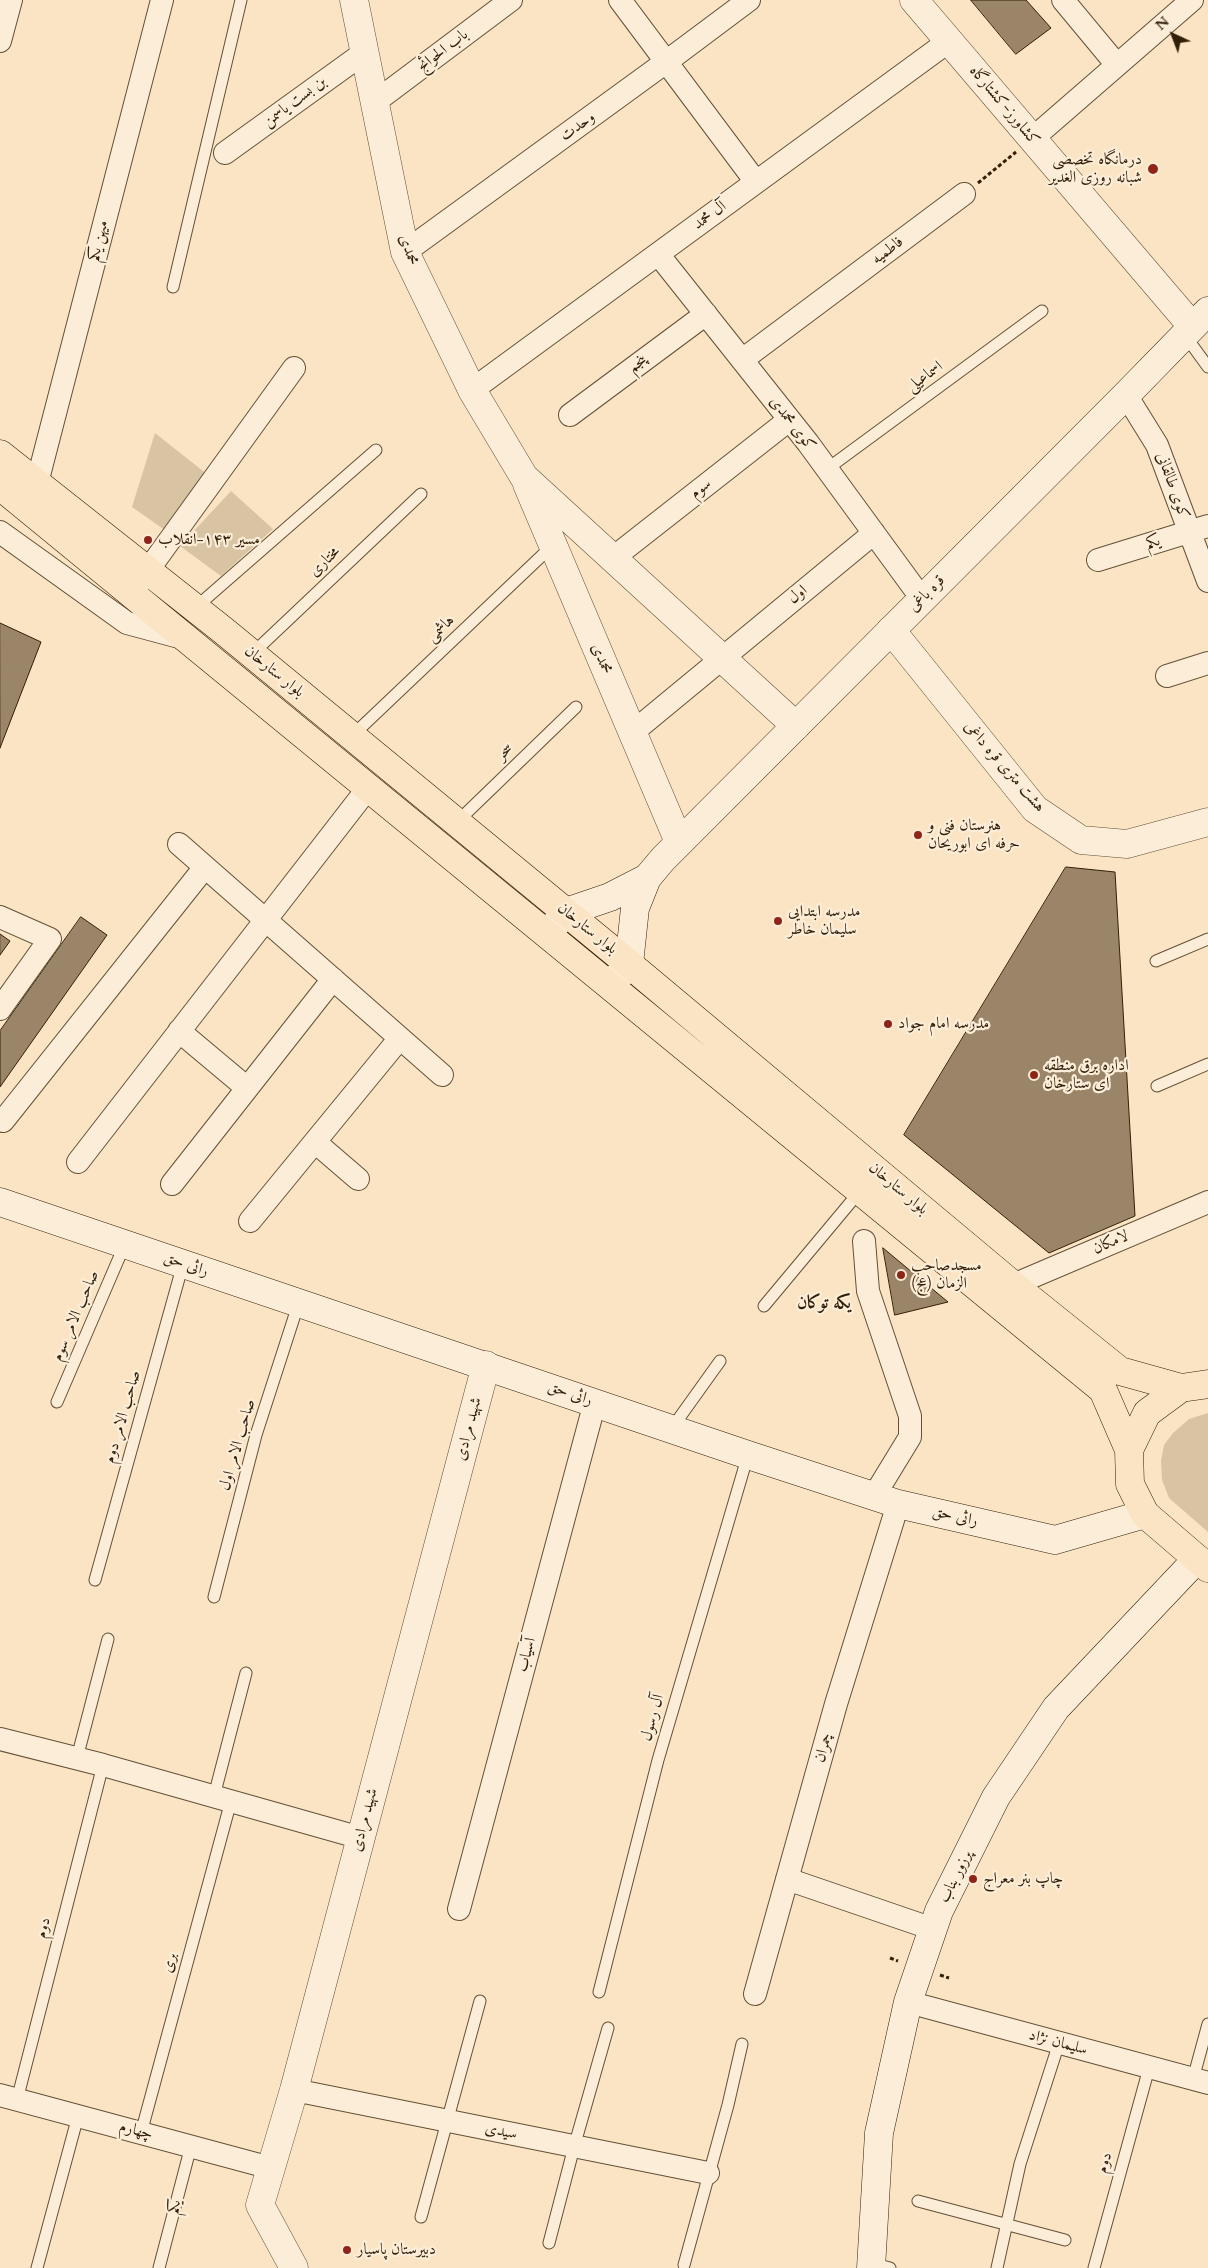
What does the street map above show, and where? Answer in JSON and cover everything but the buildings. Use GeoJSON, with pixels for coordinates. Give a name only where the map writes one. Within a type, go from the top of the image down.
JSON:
{"type":"FeatureCollection","features":[{"type":"Feature","properties":{"kind":"main road","name":"بلوار ستارخان"},"geometry":{"type":"LineString","coordinates":[[0,454],[252,654],[630,964],[1013,1285],[1120,1370],[1181,1388]]}},
{"type":"Feature","properties":{"kind":"main road","name":"بلوار ستارخان"},"geometry":{"type":"LineString","coordinates":[[0,486],[548,933],[610,986],[1103,1390],[1129,1450]]}},
{"type":"Feature","properties":{"kind":"main road"},"geometry":{"type":"LineString","coordinates":[[1203,1563],[1145,1514],[1130,1484],[1129,1450],[1147,1413],[1181,1388],[1208,1384]]}},
{"type":"Feature","properties":{"kind":"street"},"geometry":{"type":"LineString","coordinates":[[0,41],[11,0]]}},
{"type":"Feature","properties":{"kind":"street","name":"میهن یکم"},"geometry":{"type":"LineString","coordinates":[[37,483],[162,0]]}},
{"type":"Feature","properties":{"kind":"street","name":"محمدی"},"geometry":{"type":"LineString","coordinates":[[354,0],[405,252],[472,390],[524,477],[679,842]]}},
{"type":"Feature","properties":{"kind":"street","name":"باب الحوائج"},"geometry":{"type":"LineString","coordinates":[[375,102],[511,0]]}},
{"type":"Feature","properties":{"kind":"street"},"geometry":{"type":"LineString","coordinates":[[620,0],[756,182]]}},
{"type":"Feature","properties":{"kind":"street","name":"وحدت"},"geometry":{"type":"LineString","coordinates":[[405,252],[749,0]]}},
{"type":"Feature","properties":{"kind":"street","name":"کشاورز-کشتارگاه"},"geometry":{"type":"LineString","coordinates":[[914,0],[1032,139],[1195,324]]}},
{"type":"Feature","properties":{"kind":"street"},"geometry":{"type":"LineString","coordinates":[[1063,0],[1117,65]]}},
{"type":"Feature","properties":{"kind":"street"},"geometry":{"type":"LineString","coordinates":[[1032,139],[1192,0]]}},
{"type":"Feature","properties":{"kind":"street","name":"آل محمد"},"geometry":{"type":"LineString","coordinates":[[472,390],[949,41]]}},
{"type":"Feature","properties":{"kind":"street","name":"بن بست یاسمن"},"geometry":{"type":"LineString","coordinates":[[225,153],[365,52]]}},
{"type":"Feature","properties":{"kind":"street","name":"فاطمیه"},"geometry":{"type":"LineString","coordinates":[[742,360],[964,194]]}},
{"type":"Feature","properties":{"kind":"street","name":"کوی محمدی"},"geometry":{"type":"LineString","coordinates":[[658,254],[827,469],[922,598]]}},
{"type":"Feature","properties":{"kind":"street","name":"پنجم"},"geometry":{"type":"LineString","coordinates":[[570,415],[706,314]]}},
{"type":"Feature","properties":{"kind":"street","name":"قره باغی"},"geometry":{"type":"LineString","coordinates":[[630,964],[635,908],[647,878],[679,842],[1195,324]]}},
{"type":"Feature","properties":{"kind":"street"},"geometry":{"type":"LineString","coordinates":[[131,593],[294,368]]}},
{"type":"Feature","properties":{"kind":"street","name":"کوی طالقانی"},"geometry":{"type":"LineString","coordinates":[[1126,395],[1157,445],[1198,529],[1208,582]]}},
{"type":"Feature","properties":{"kind":"street","name":"سوم"},"geometry":{"type":"LineString","coordinates":[[613,558],[789,420]]}},
{"type":"Feature","properties":{"kind":"street","name":"محمدی"},"geometry":{"type":"LineString","coordinates":[[524,477],[796,726]]}},
{"type":"Feature","properties":{"kind":"street","name":"یکم"},"geometry":{"type":"LineString","coordinates":[[1098,560],[1198,529]]}},
{"type":"Feature","properties":{"kind":"street"},"geometry":{"type":"LineString","coordinates":[[0,532],[127,623],[187,639]]}},
{"type":"Feature","properties":{"kind":"street","name":"اول"},"geometry":{"type":"LineString","coordinates":[[633,732],[874,533]]}},
{"type":"Feature","properties":{"kind":"street","name":"هشت متری قره داغی"},"geometry":{"type":"LineString","coordinates":[[890,630],[1035,809],[1081,840],[1127,844],[1208,822]]}},
{"type":"Feature","properties":{"kind":"street"},"geometry":{"type":"LineString","coordinates":[[1167,676],[1208,663]]}},
{"type":"Feature","properties":{"kind":"street"},"geometry":{"type":"LineString","coordinates":[[78,1162],[368,788]]}},
{"type":"Feature","properties":{"kind":"street"},"geometry":{"type":"LineString","coordinates":[[179,844],[442,1075]]}},
{"type":"Feature","properties":{"kind":"street"},"geometry":{"type":"LineString","coordinates":[[3,1121],[205,867]]}},
{"type":"Feature","properties":{"kind":"street","name":"قره باغی"},"geometry":{"type":"LineString","coordinates":[[548,933],[566,912],[610,896],[647,878]]}},
{"type":"Feature","properties":{"kind":"street"},"geometry":{"type":"LineString","coordinates":[[0,917],[50,939],[0,1010]]}},
{"type":"Feature","properties":{"kind":"street"},"geometry":{"type":"LineString","coordinates":[[610,986],[630,964]]}},
{"type":"Feature","properties":{"kind":"street"},"geometry":{"type":"LineString","coordinates":[[172,1184],[333,979]]}},
{"type":"Feature","properties":{"kind":"street"},"geometry":{"type":"LineString","coordinates":[[179,1031],[247,1088]]}},
{"type":"Feature","properties":{"kind":"street"},"geometry":{"type":"LineString","coordinates":[[250,1222],[400,1038]]}},
{"type":"Feature","properties":{"kind":"street"},"geometry":{"type":"LineString","coordinates":[[315,1142],[358,1179]]}},
{"type":"Feature","properties":{"kind":"street","name":"راثی حق"},"geometry":{"type":"LineString","coordinates":[[0,1202],[886,1500],[1055,1540],[1145,1514]]}},
{"type":"Feature","properties":{"kind":"street","name":"لامکان"},"geometry":{"type":"LineString","coordinates":[[1013,1285],[1208,1202]]}},
{"type":"Feature","properties":{"kind":"street","name":"چمران"},"geometry":{"type":"LineString","coordinates":[[755,1994],[836,1704],[886,1500],[910,1436],[910,1416],[868,1291],[864,1241]]}},
{"type":"Feature","properties":{"kind":"street","name":"شهید مرادی"},"geometry":{"type":"LineString","coordinates":[[294,2268],[260,2205],[294,2090],[486,1365]]}},
{"type":"Feature","properties":{"kind":"street","name":"آسیاب"},"geometry":{"type":"LineString","coordinates":[[459,1909],[595,1402]]}},
{"type":"Feature","properties":{"kind":"street","name":"پرزور بناب"},"geometry":{"type":"LineString","coordinates":[[877,2266],[878,2133],[908,2002],[939,1911],[996,1797],[1056,1708],[1203,1563]]}},
{"type":"Feature","properties":{"kind":"street"},"geometry":{"type":"LineString","coordinates":[[0,1740],[103,1765],[361,1838]]}},
{"type":"Feature","properties":{"kind":"street"},"geometry":{"type":"LineString","coordinates":[[788,1879],[933,1930]]}},
{"type":"Feature","properties":{"kind":"street","name":"سلیمان نژاد"},"geometry":{"type":"LineString","coordinates":[[908,2002],[1201,2081]]}},
{"type":"Feature","properties":{"kind":"street","name":"سیدی"},"geometry":{"type":"LineString","coordinates":[[294,2090],[708,2173]]}},
{"type":"Feature","properties":{"kind":"street","name":"چهارم"},"geometry":{"type":"LineString","coordinates":[[8,2097],[272,2168]]}},
{"type":"Feature","properties":{"kind":"lane"},"geometry":{"type":"LineString","coordinates":[[173,287],[241,0]]}},
{"type":"Feature","properties":{"kind":"lane","name":"اسماعیلی"},"geometry":{"type":"LineString","coordinates":[[827,469],[1042,311]]}},
{"type":"Feature","properties":{"kind":"lane"},"geometry":{"type":"LineString","coordinates":[[1195,324],[1208,367]]}},
{"type":"Feature","properties":{"kind":"lane"},"geometry":{"type":"LineString","coordinates":[[195,608],[376,450]]}},
{"type":"Feature","properties":{"kind":"lane","name":"مختاری"},"geometry":{"type":"LineString","coordinates":[[252,654],[421,494]]}},
{"type":"Feature","properties":{"kind":"lane","name":"هاشمی"},"geometry":{"type":"LineString","coordinates":[[352,736],[552,546]]}},
{"type":"Feature","properties":{"kind":"lane","name":"سحر"},"geometry":{"type":"LineString","coordinates":[[457,822],[576,707]]}},
{"type":"Feature","properties":{"kind":"lane"},"geometry":{"type":"LineString","coordinates":[[1156,961],[1208,939]]}},
{"type":"Feature","properties":{"kind":"lane"},"geometry":{"type":"LineString","coordinates":[[1157,1086],[1208,1064]]}},
{"type":"Feature","properties":{"kind":"lane"},"geometry":{"type":"LineString","coordinates":[[764,1306],[860,1191]]}},
{"type":"Feature","properties":{"kind":"lane","name":"صاحب الامر سوم"},"geometry":{"type":"LineString","coordinates":[[56,1402],[125,1244]]}},
{"type":"Feature","properties":{"kind":"lane","name":"صاحب الامر دوم"},"geometry":{"type":"LineString","coordinates":[[95,1580],[183,1264]]}},
{"type":"Feature","properties":{"kind":"lane","name":"صاحب الامر اول"},"geometry":{"type":"LineString","coordinates":[[214,1597],[256,1435],[299,1302]]}},
{"type":"Feature","properties":{"kind":"lane"},"geometry":{"type":"LineString","coordinates":[[672,1428],[720,1361]]}},
{"type":"Feature","properties":{"kind":"lane","name":"آل رسول"},"geometry":{"type":"LineString","coordinates":[[599,1992],[658,1760],[748,1455]]}},
{"type":"Feature","properties":{"kind":"lane"},"geometry":{"type":"LineString","coordinates":[[77,1758],[108,1639]]}},
{"type":"Feature","properties":{"kind":"lane","name":"بری"},"geometry":{"type":"LineString","coordinates":[[141,2133],[222,1799],[246,1672]]}},
{"type":"Feature","properties":{"kind":"lane","name":"دوم"},"geometry":{"type":"LineString","coordinates":[[8,2097],[103,1765]]}},
{"type":"Feature","properties":{"kind":"lane"},"geometry":{"type":"LineString","coordinates":[[422,2217],[480,2001]]}},
{"type":"Feature","properties":{"kind":"lane"},"geometry":{"type":"LineString","coordinates":[[1201,2081],[1208,2024]]}},
{"type":"Feature","properties":{"kind":"lane"},"geometry":{"type":"LineString","coordinates":[[549,2243],[608,2028]]}},
{"type":"Feature","properties":{"kind":"lane"},"geometry":{"type":"LineString","coordinates":[[997,2268],[1020,2164],[1059,2043]]}},
{"type":"Feature","properties":{"kind":"lane"},"geometry":{"type":"LineString","coordinates":[[684,2265],[728,2105],[742,2044]]}},
{"type":"Feature","properties":{"kind":"lane","name":"دوم"},"geometry":{"type":"LineString","coordinates":[[1094,2268],[1150,2068]]}},
{"type":"Feature","properties":{"kind":"lane"},"geometry":{"type":"LineString","coordinates":[[37,2268],[78,2116]]}},
{"type":"Feature","properties":{"kind":"lane","name":"یکم"},"geometry":{"type":"LineString","coordinates":[[159,2268],[191,2146]]}},
{"type":"Feature","properties":{"kind":"lane"},"geometry":{"type":"LineString","coordinates":[[918,2201],[1065,2240]]}},
{"type":"Feature","properties":{"kind":"path"},"geometry":{"type":"LineString","coordinates":[[964,194],[1032,139]]}},
{"type":"Feature","properties":{"kind":"shaded area"},"geometry":{"type":"Polygon","coordinates":[[[155,433],[208,475],[169,533],[132,507],[155,433]]]}},
{"type":"Feature","properties":{"kind":"shaded area"},"geometry":{"type":"Polygon","coordinates":[[[231,491],[273,529],[221,576],[180,546],[231,491]]]}},
{"type":"Feature","properties":{"kind":"shaded area"},"geometry":{"type":"Polygon","coordinates":[[[1208,1413],[1208,1532],[1169,1498],[1162,1480],[1161,1461],[1164,1445],[1173,1433],[1189,1419],[1208,1413]]]}},
{"type":"Feature","properties":{"kind":"place","name":"درمانگاه تخصصی شبانه روزی الغدیر"},"geometry":{"type":"Point","coordinates":[1153,169]}},
{"type":"Feature","properties":{"kind":"place","name":"مسیر ۱۴۳-انقلاب"},"geometry":{"type":"Point","coordinates":[148,540]}},
{"type":"Feature","properties":{"kind":"place","name":"هنرستان فنی و حرفه ای ابوریحان"},"geometry":{"type":"Point","coordinates":[918,835]}},
{"type":"Feature","properties":{"kind":"place","name":"مدرسه ابتدایی سلیمان خاطر"},"geometry":{"type":"Point","coordinates":[778,921]}},
{"type":"Feature","properties":{"kind":"place","name":"مدرسه امام جواد"},"geometry":{"type":"Point","coordinates":[888,1024]}},
{"type":"Feature","properties":{"kind":"place","name":"اداره برق منطقه ای ستارخان"},"geometry":{"type":"Point","coordinates":[1034,1075]}},
{"type":"Feature","properties":{"kind":"place","name":"مسجدصاحب الزمان (عج)"},"geometry":{"type":"Point","coordinates":[901,1275]}},
{"type":"Feature","properties":{"kind":"place","name":"چاپ بنر معراج"},"geometry":{"type":"Point","coordinates":[973,1879]}},
{"type":"Feature","properties":{"kind":"place","name":"دبیرستان پاسیار"},"geometry":{"type":"Point","coordinates":[347,2250]}},
{"type":"Feature","properties":{"kind":"district","name":"یکه توکان"},"geometry":{"type":"Point","coordinates":[824,1304]}}]}
